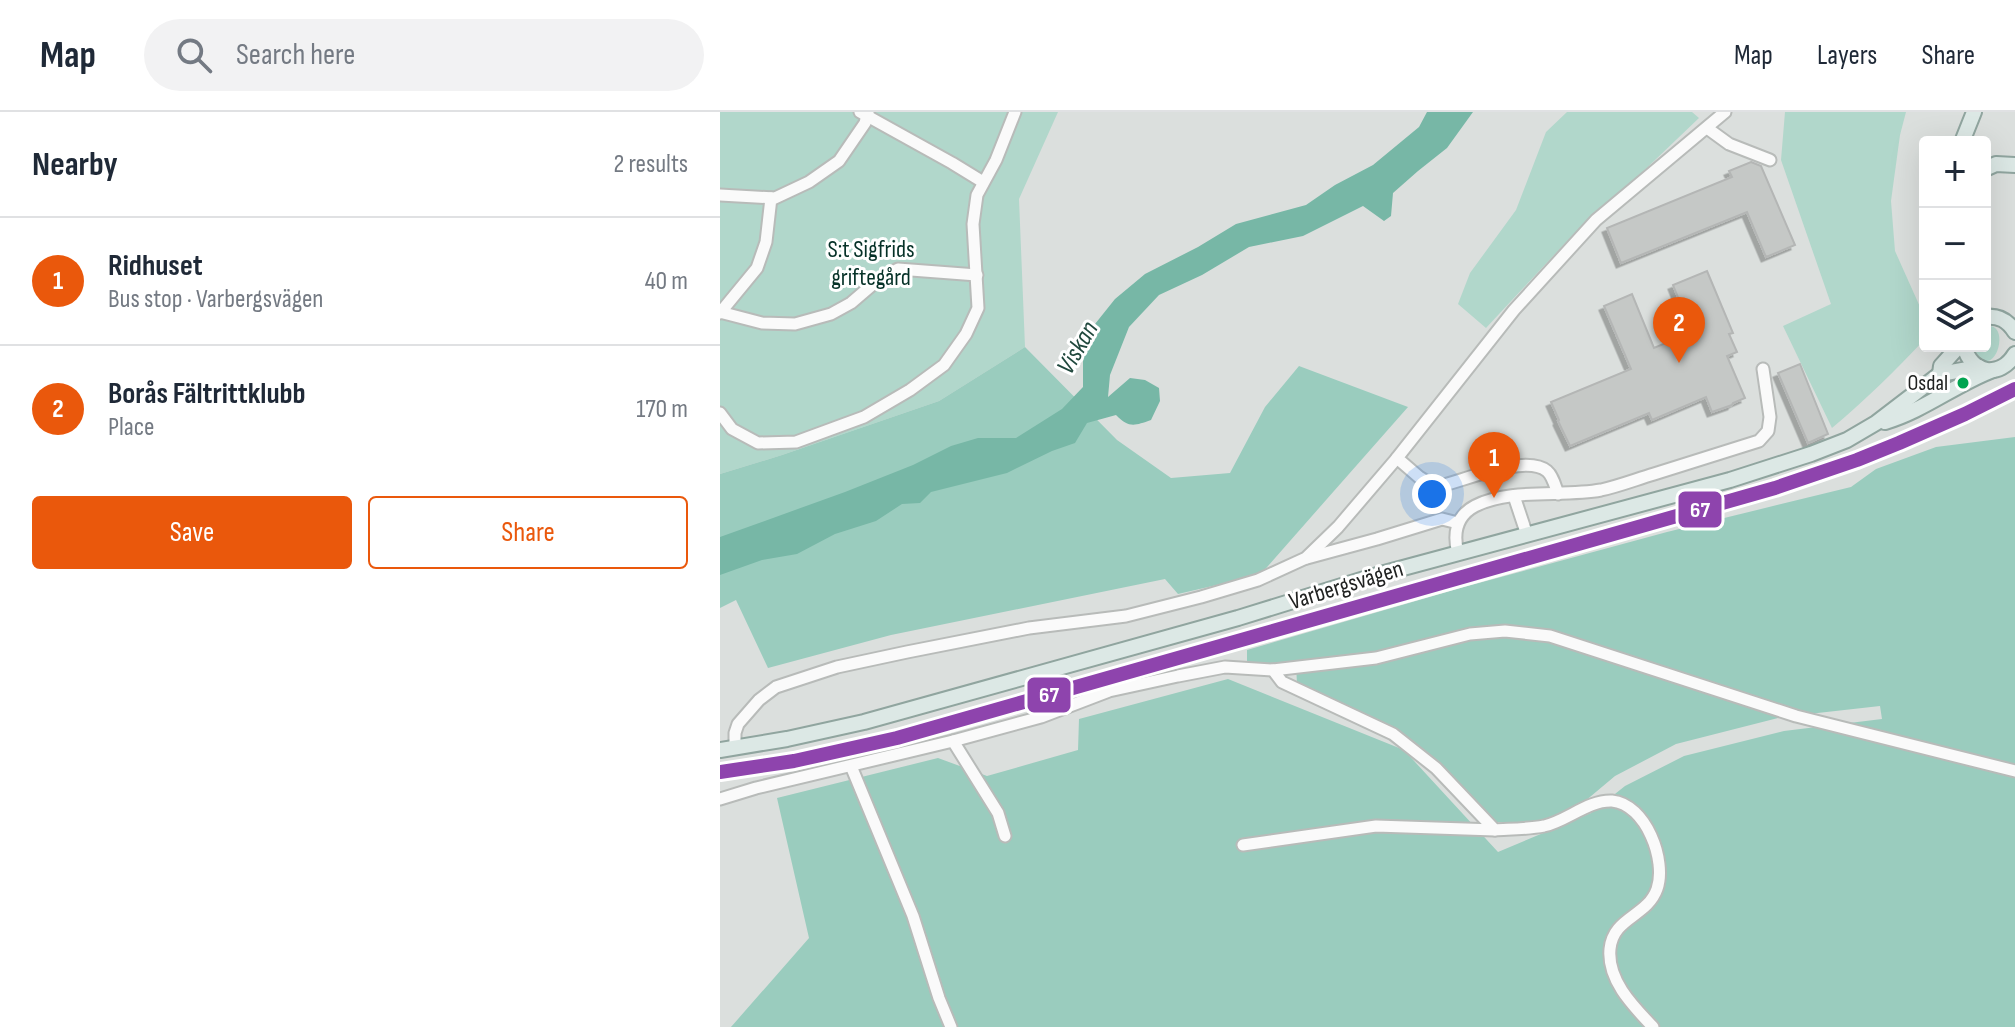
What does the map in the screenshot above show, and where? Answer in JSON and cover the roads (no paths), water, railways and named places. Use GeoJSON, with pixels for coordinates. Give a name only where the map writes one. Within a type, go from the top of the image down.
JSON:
{"type":"FeatureCollection","features":[{"type":"Feature","properties":{"kind":"main road"},"geometry":{"type":"LineString","coordinates":[[1964,136],[1974,112]]}},
{"type":"Feature","properties":{"kind":"main road"},"geometry":{"type":"LineString","coordinates":[[1991,166],[2015,165]]}},
{"type":"Feature","properties":{"kind":"main road"},"geometry":{"type":"LineString","coordinates":[[1955,352],[1941,366],[1946,374],[2005,366],[2015,354]]}},
{"type":"Feature","properties":{"kind":"main road"},"geometry":{"type":"LineString","coordinates":[[1965,352],[1969,359],[1986,369]]}},
{"type":"Feature","properties":{"kind":"main road"},"geometry":{"type":"LineString","coordinates":[[1876,423],[1910,412],[1986,369]]}},
{"type":"Feature","properties":{"kind":"main road","name":"Varbergsvägen"},"geometry":{"type":"LineString","coordinates":[[728,749],[864,722],[1238,618],[1377,575],[1705,487],[1811,454],[1861,434],[1946,374]]}},
{"type":"Feature","properties":{"kind":"street"},"geometry":{"type":"LineString","coordinates":[[720,413],[732,429],[758,443],[796,442],[864,417],[910,390],[944,365],[966,334],[978,308],[973,224],[977,195],[996,160],[1015,112]]}},
{"type":"Feature","properties":{"kind":"street"},"geometry":{"type":"LineString","coordinates":[[1306,558],[1338,527],[1514,310],[1596,220],[1725,112]]}},
{"type":"Feature","properties":{"kind":"street"},"geometry":{"type":"LineString","coordinates":[[865,113],[983,182]]}},
{"type":"Feature","properties":{"kind":"street"},"geometry":{"type":"LineString","coordinates":[[720,195],[775,198],[809,182],[839,161],[865,123],[865,113]]}},
{"type":"Feature","properties":{"kind":"street"},"geometry":{"type":"LineString","coordinates":[[1707,128],[1729,144],[1770,160]]}},
{"type":"Feature","properties":{"kind":"street"},"geometry":{"type":"LineString","coordinates":[[771,198],[766,242],[757,268],[720,312],[762,323],[795,324],[831,314],[898,269],[977,275]]}},
{"type":"Feature","properties":{"kind":"street"},"geometry":{"type":"LineString","coordinates":[[1458,553],[1455,542],[1458,523],[1473,507],[1494,498],[1605,489],[1759,441],[1768,431],[1770,417],[1763,369]]}},
{"type":"Feature","properties":{"kind":"street"},"geometry":{"type":"LineString","coordinates":[[1397,458],[1436,487],[1483,472],[1538,466],[1550,473],[1558,494]]}},
{"type":"Feature","properties":{"kind":"street"},"geometry":{"type":"LineString","coordinates":[[1514,496],[1527,535]]}},
{"type":"Feature","properties":{"kind":"street"},"geometry":{"type":"LineString","coordinates":[[728,749],[738,724],[759,700],[776,687],[837,667],[1029,628],[1126,616],[1258,580],[1306,558],[1442,519],[1458,523]]}},
{"type":"Feature","properties":{"kind":"street"},"geometry":{"type":"LineString","coordinates":[[720,799],[1041,717],[1109,691],[1225,667],[1273,670],[1376,658],[1470,634],[1505,631],[1550,636],[1796,716],[2015,771]]}},
{"type":"Feature","properties":{"kind":"street"},"geometry":{"type":"LineString","coordinates":[[1273,670],[1282,682],[1393,734],[1436,768],[1495,830]]}},
{"type":"Feature","properties":{"kind":"street"},"geometry":{"type":"LineString","coordinates":[[953,741],[998,813],[1005,836]]}},
{"type":"Feature","properties":{"kind":"street"},"geometry":{"type":"LineString","coordinates":[[851,766],[913,916],[951,1027]]}},
{"type":"Feature","properties":{"kind":"street"},"geometry":{"type":"LineString","coordinates":[[1243,845],[1376,826],[1495,830],[1545,826],[1595,804],[1623,803],[1645,824],[1661,867],[1657,889],[1650,902],[1619,926],[1612,937],[1610,965],[1617,983],[1653,1027]]}},
{"type":"Feature","properties":{"kind":"place","name":"Borås Fältrittklubb"},"geometry":{"type":"Point","coordinates":[1679,363]}},
{"type":"Feature","properties":{"kind":"place","name":"Osdal"},"geometry":{"type":"Point","coordinates":[1963,383]}},
{"type":"Feature","properties":{"kind":"place","name":"Ridhuset"},"geometry":{"type":"Point","coordinates":[1494,498]}},
{"type":"Feature","properties":{"kind":"park label","name":"S:t Sigfrids griftegård"},"geometry":{"type":"Point","coordinates":[871,263]}},
{"type":"Feature","properties":{"kind":"water label","name":"Viskan"},"geometry":{"type":"Point","coordinates":[1078,348]}}]}
